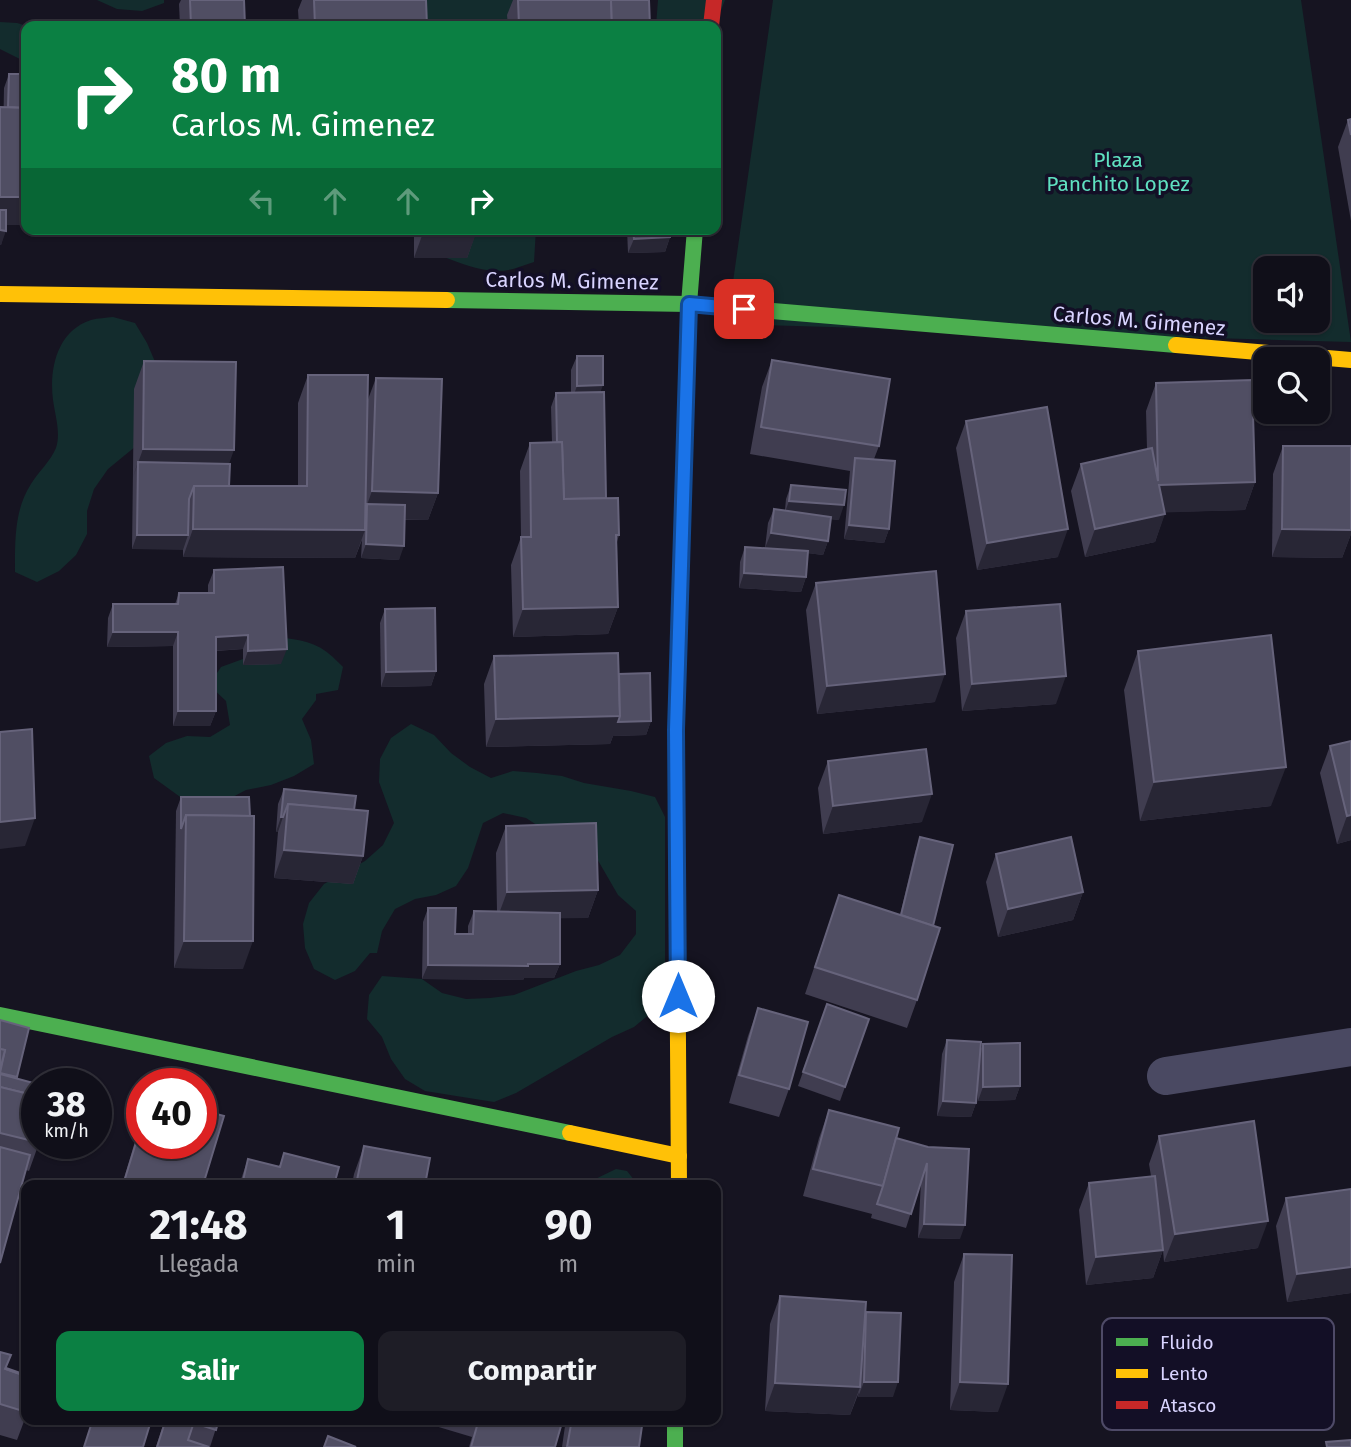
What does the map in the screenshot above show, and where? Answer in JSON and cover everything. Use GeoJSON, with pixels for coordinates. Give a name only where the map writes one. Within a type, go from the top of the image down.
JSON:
{"type":"FeatureCollection","features":[{"type":"Feature","properties":{"kind":"street"},"geometry":{"type":"LineString","coordinates":[[712,21],[714,0]]}},
{"type":"Feature","properties":{"kind":"street"},"geometry":{"type":"LineString","coordinates":[[679,1180],[676,730],[689,304],[695,235]]}},
{"type":"Feature","properties":{"kind":"street","name":"Carlos M. Gimenez"},"geometry":{"type":"LineString","coordinates":[[0,293],[689,304],[1351,360]]}},
{"type":"Feature","properties":{"kind":"street"},"geometry":{"type":"LineString","coordinates":[[0,1015],[679,1156]]}},
{"type":"Feature","properties":{"kind":"street"},"geometry":{"type":"LineString","coordinates":[[1166,1076],[1351,1047]]}},
{"type":"Feature","properties":{"kind":"street"},"geometry":{"type":"LineString","coordinates":[[675,1447],[676,1425]]}},
{"type":"Feature","properties":{"kind":"green space"},"geometry":{"type":"Polygon","coordinates":[[[97,0],[164,0],[164,3],[142,11],[117,9],[97,0]]]}},
{"type":"Feature","properties":{"kind":"green space"},"geometry":{"type":"Polygon","coordinates":[[[423,0],[528,0],[522,21],[418,21],[423,0]]]}},
{"type":"Feature","properties":{"kind":"green space"},"geometry":{"type":"Polygon","coordinates":[[[658,0],[725,0],[717,21],[656,21],[658,0]]]}},
{"type":"Feature","properties":{"kind":"green space","name":"Plaza Panchito Lopez"},"geometry":{"type":"Polygon","coordinates":[[[773,0],[1301,0],[1351,342],[727,324],[773,0]]]}},
{"type":"Feature","properties":{"kind":"green space"},"geometry":{"type":"Polygon","coordinates":[[[0,22],[21,24],[21,60],[0,49],[0,22]]]}},
{"type":"Feature","properties":{"kind":"green space"},"geometry":{"type":"Polygon","coordinates":[[[450,235],[536,235],[534,262],[513,269],[495,271],[477,268],[442,256],[450,235]]]}},
{"type":"Feature","properties":{"kind":"green space"},"geometry":{"type":"Polygon","coordinates":[[[113,317],[135,323],[147,343],[156,364],[154,360],[152,415],[147,437],[108,469],[94,489],[87,511],[87,534],[76,555],[59,571],[37,582],[15,572],[16,538],[18,515],[25,494],[56,448],[58,430],[52,388],[54,364],[63,342],[79,325],[94,319],[113,317]]]}},
{"type":"Feature","properties":{"kind":"green space"},"geometry":{"type":"Polygon","coordinates":[[[285,638],[317,646],[343,667],[338,690],[316,694],[316,700],[302,719],[311,740],[314,764],[271,785],[246,790],[227,800],[194,807],[154,778],[149,756],[166,743],[187,736],[210,737],[230,725],[226,701],[209,685],[221,667],[285,638]]]}},
{"type":"Feature","properties":{"kind":"green space"},"geometry":{"type":"Polygon","coordinates":[[[411,724],[434,735],[451,753],[491,778],[513,771],[537,773],[631,791],[655,797],[665,817],[665,996],[651,1013],[634,1027],[516,1093],[494,1102],[425,1091],[405,1079],[391,1059],[382,1037],[367,1019],[369,995],[382,976],[422,979],[442,993],[466,999],[514,995],[620,955],[636,934],[636,911],[618,895],[596,857],[526,818],[503,813],[483,823],[468,868],[456,886],[436,895],[415,899],[395,909],[382,931],[377,953],[370,953],[355,971],[335,980],[314,969],[305,948],[303,924],[309,903],[324,884],[365,861],[383,845],[394,823],[379,782],[380,759],[391,738],[411,724]]]}},
{"type":"Feature","properties":{"kind":"green space"},"geometry":{"type":"Polygon","coordinates":[[[616,1169],[627,1171],[634,1180],[593,1180],[616,1169]]]}},
{"type":"Feature","properties":{"kind":"building"},"geometry":{"type":"Polygon","coordinates":[[[190,0],[244,0],[245,21],[191,21],[190,0]]]}},
{"type":"Feature","properties":{"kind":"building"},"geometry":{"type":"Polygon","coordinates":[[[314,0],[426,0],[427,21],[315,21],[314,0]]]}},
{"type":"Feature","properties":{"kind":"building"},"geometry":{"type":"Polygon","coordinates":[[[518,0],[611,0],[612,21],[519,21],[518,0]]]}},
{"type":"Feature","properties":{"kind":"building"},"geometry":{"type":"Polygon","coordinates":[[[611,0],[649,0],[650,21],[612,21],[611,0]]]}},
{"type":"Feature","properties":{"kind":"building"},"geometry":{"type":"Polygon","coordinates":[[[9,74],[21,74],[21,108],[8,107],[9,74]]]}},
{"type":"Feature","properties":{"kind":"building"},"geometry":{"type":"Polygon","coordinates":[[[0,107],[21,108],[21,197],[0,197],[0,107]]]}},
{"type":"Feature","properties":{"kind":"building"},"geometry":{"type":"Polygon","coordinates":[[[0,210],[6,210],[6,231],[0,230],[0,210]]]}},
{"type":"Feature","properties":{"kind":"building"},"geometry":{"type":"Polygon","coordinates":[[[634,235],[670,235],[670,237],[634,239],[634,235]]]}},
{"type":"Feature","properties":{"kind":"building"},"geometry":{"type":"Polygon","coordinates":[[[577,356],[603,356],[603,385],[577,386],[577,356]]]}},
{"type":"Feature","properties":{"kind":"building"},"geometry":{"type":"Polygon","coordinates":[[[772,360],[890,379],[879,446],[761,427],[772,360]]]}},
{"type":"Feature","properties":{"kind":"building"},"geometry":{"type":"Polygon","coordinates":[[[144,361],[236,362],[234,450],[143,449],[144,361]]]}},
{"type":"Feature","properties":{"kind":"building"},"geometry":{"type":"Polygon","coordinates":[[[308,375],[368,375],[365,530],[193,529],[194,486],[307,486],[308,375]]]}},
{"type":"Feature","properties":{"kind":"building"},"geometry":{"type":"Polygon","coordinates":[[[376,378],[442,379],[438,493],[372,491],[376,378]]]}},
{"type":"Feature","properties":{"kind":"building"},"geometry":{"type":"Polygon","coordinates":[[[1252,380],[1255,482],[1159,485],[1165,514],[1095,529],[1081,464],[1152,448],[1158,481],[1156,383],[1252,380]]]}},
{"type":"Feature","properties":{"kind":"building"},"geometry":{"type":"Polygon","coordinates":[[[604,392],[606,498],[564,499],[562,442],[557,442],[556,393],[604,392]]]}},
{"type":"Feature","properties":{"kind":"building"},"geometry":{"type":"Polygon","coordinates":[[[1047,407],[1068,529],[987,543],[966,421],[1047,407]]]}},
{"type":"Feature","properties":{"kind":"building"},"geometry":{"type":"Polygon","coordinates":[[[562,442],[564,499],[618,498],[618,607],[523,609],[521,537],[531,537],[530,443],[562,442]]]}},
{"type":"Feature","properties":{"kind":"building"},"geometry":{"type":"Polygon","coordinates":[[[1283,446],[1351,446],[1351,530],[1282,529],[1283,446]]]}},
{"type":"Feature","properties":{"kind":"building"},"geometry":{"type":"Polygon","coordinates":[[[855,458],[895,461],[889,529],[849,525],[855,458]]]}},
{"type":"Feature","properties":{"kind":"building"},"geometry":{"type":"Polygon","coordinates":[[[138,462],[230,464],[229,486],[194,486],[189,499],[188,535],[137,535],[138,462]]]}},
{"type":"Feature","properties":{"kind":"building"},"geometry":{"type":"Polygon","coordinates":[[[791,485],[846,490],[844,505],[789,501],[791,485]]]}},
{"type":"Feature","properties":{"kind":"building"},"geometry":{"type":"Polygon","coordinates":[[[367,504],[405,505],[404,546],[366,544],[367,504]]]}},
{"type":"Feature","properties":{"kind":"building"},"geometry":{"type":"Polygon","coordinates":[[[774,509],[831,517],[828,541],[771,533],[774,509]]]}},
{"type":"Feature","properties":{"kind":"building"},"geometry":{"type":"Polygon","coordinates":[[[745,547],[808,551],[806,577],[744,573],[745,547]]]}},
{"type":"Feature","properties":{"kind":"building"},"geometry":{"type":"Polygon","coordinates":[[[283,567],[287,649],[248,651],[248,635],[216,637],[216,711],[178,711],[178,632],[113,632],[113,604],[178,604],[179,593],[214,593],[214,570],[283,567]]]}},
{"type":"Feature","properties":{"kind":"building"},"geometry":{"type":"Polygon","coordinates":[[[936,571],[945,674],[827,686],[816,583],[936,571]]]}},
{"type":"Feature","properties":{"kind":"building"},"geometry":{"type":"Polygon","coordinates":[[[1060,604],[1066,676],[972,684],[966,611],[1060,604]]]}},
{"type":"Feature","properties":{"kind":"building"},"geometry":{"type":"Polygon","coordinates":[[[435,608],[436,671],[386,672],[385,609],[435,608]]]}},
{"type":"Feature","properties":{"kind":"building"},"geometry":{"type":"Polygon","coordinates":[[[1271,635],[1286,767],[1154,782],[1138,651],[1271,635]]]}},
{"type":"Feature","properties":{"kind":"building"},"geometry":{"type":"Polygon","coordinates":[[[618,653],[620,716],[496,719],[494,656],[618,653]]]}},
{"type":"Feature","properties":{"kind":"building"},"geometry":{"type":"Polygon","coordinates":[[[650,673],[651,721],[618,722],[619,674],[650,673]]]}},
{"type":"Feature","properties":{"kind":"building"},"geometry":{"type":"Polygon","coordinates":[[[32,729],[35,818],[0,822],[0,732],[32,729]]]}},
{"type":"Feature","properties":{"kind":"building"},"geometry":{"type":"Polygon","coordinates":[[[1351,741],[1351,815],[1347,816],[1330,746],[1351,741]]]}},
{"type":"Feature","properties":{"kind":"building"},"geometry":{"type":"Polygon","coordinates":[[[926,749],[932,794],[833,806],[828,761],[926,749]]]}},
{"type":"Feature","properties":{"kind":"building"},"geometry":{"type":"Polygon","coordinates":[[[284,789],[356,796],[354,810],[288,804],[281,817],[284,789]]]}},
{"type":"Feature","properties":{"kind":"building"},"geometry":{"type":"Polygon","coordinates":[[[181,797],[249,797],[250,816],[186,815],[181,829],[181,797]]]}},
{"type":"Feature","properties":{"kind":"building"},"geometry":{"type":"Polygon","coordinates":[[[288,804],[368,811],[363,856],[284,850],[288,804]]]}},
{"type":"Feature","properties":{"kind":"building"},"geometry":{"type":"Polygon","coordinates":[[[186,815],[254,816],[253,941],[184,941],[186,815]]]}},
{"type":"Feature","properties":{"kind":"building"},"geometry":{"type":"Polygon","coordinates":[[[596,823],[598,890],[507,892],[506,826],[596,823]]]}},
{"type":"Feature","properties":{"kind":"building"},"geometry":{"type":"Polygon","coordinates":[[[920,837],[953,845],[933,926],[901,915],[920,837]]]}},
{"type":"Feature","properties":{"kind":"building"},"geometry":{"type":"Polygon","coordinates":[[[1071,837],[1083,892],[1008,909],[996,854],[1071,837]]]}},
{"type":"Feature","properties":{"kind":"building"},"geometry":{"type":"Polygon","coordinates":[[[839,895],[940,928],[917,1000],[815,967],[839,895]]]}},
{"type":"Feature","properties":{"kind":"building"},"geometry":{"type":"Polygon","coordinates":[[[428,908],[456,908],[455,934],[473,934],[474,911],[560,913],[560,964],[428,965],[428,908]]]}},
{"type":"Feature","properties":{"kind":"building"},"geometry":{"type":"Polygon","coordinates":[[[827,1004],[869,1019],[845,1087],[803,1072],[827,1004]]]}},
{"type":"Feature","properties":{"kind":"building"},"geometry":{"type":"Polygon","coordinates":[[[758,1008],[808,1022],[789,1089],[739,1075],[758,1008]]]}},
{"type":"Feature","properties":{"kind":"building"},"geometry":{"type":"Polygon","coordinates":[[[0,1020],[29,1028],[17,1077],[0,1073],[5,1050],[0,1049],[0,1020]]]}},
{"type":"Feature","properties":{"kind":"building"},"geometry":{"type":"Polygon","coordinates":[[[947,1040],[981,1042],[976,1103],[943,1101],[947,1040]]]}},
{"type":"Feature","properties":{"kind":"building"},"geometry":{"type":"Polygon","coordinates":[[[1020,1043],[1020,1086],[983,1087],[983,1044],[1020,1043]]]}},
{"type":"Feature","properties":{"kind":"building"},"geometry":{"type":"Polygon","coordinates":[[[0,1049],[5,1050],[0,1070],[0,1049]]]}},
{"type":"Feature","properties":{"kind":"building"},"geometry":{"type":"Polygon","coordinates":[[[0,1074],[21,1080],[21,1092],[0,1087],[0,1074]]]}},
{"type":"Feature","properties":{"kind":"building"},"geometry":{"type":"Polygon","coordinates":[[[0,1087],[21,1092],[21,1138],[0,1133],[0,1087]]]}},
{"type":"Feature","properties":{"kind":"building"},"geometry":{"type":"Polygon","coordinates":[[[829,1110],[899,1128],[883,1186],[813,1169],[829,1110]]]}},
{"type":"Feature","properties":{"kind":"building"},"geometry":{"type":"Polygon","coordinates":[[[217,1114],[224,1116],[217,1139],[217,1114]]]}},
{"type":"Feature","properties":{"kind":"building"},"geometry":{"type":"Polygon","coordinates":[[[1254,1121],[1268,1221],[1175,1234],[1159,1136],[1254,1121]]]}},
{"type":"Feature","properties":{"kind":"building"},"geometry":{"type":"Polygon","coordinates":[[[896,1138],[928,1147],[969,1149],[965,1225],[924,1224],[927,1163],[911,1214],[877,1204],[896,1138]]]}},
{"type":"Feature","properties":{"kind":"building"},"geometry":{"type":"Polygon","coordinates":[[[364,1146],[430,1158],[426,1180],[357,1180],[364,1146]]]}},
{"type":"Feature","properties":{"kind":"building"},"geometry":{"type":"Polygon","coordinates":[[[0,1147],[21,1153],[21,1159],[29,1159],[0,1263],[0,1147]]]}},
{"type":"Feature","properties":{"kind":"building"},"geometry":{"type":"Polygon","coordinates":[[[284,1153],[339,1167],[335,1180],[243,1180],[248,1159],[280,1167],[284,1153]]]}},
{"type":"Feature","properties":{"kind":"building"},"geometry":{"type":"Polygon","coordinates":[[[131,1159],[211,1159],[205,1180],[125,1180],[131,1159]]]}},
{"type":"Feature","properties":{"kind":"building"},"geometry":{"type":"Polygon","coordinates":[[[1155,1176],[1163,1250],[1096,1257],[1089,1183],[1155,1176]]]}},
{"type":"Feature","properties":{"kind":"building"},"geometry":{"type":"Polygon","coordinates":[[[1351,1189],[1351,1267],[1297,1274],[1286,1198],[1351,1189]]]}},
{"type":"Feature","properties":{"kind":"building"},"geometry":{"type":"Polygon","coordinates":[[[964,1254],[1012,1255],[1008,1384],[960,1382],[964,1254]]]}},
{"type":"Feature","properties":{"kind":"building"},"geometry":{"type":"Polygon","coordinates":[[[780,1296],[866,1302],[860,1387],[775,1383],[780,1296]]]}},
{"type":"Feature","properties":{"kind":"building"},"geometry":{"type":"Polygon","coordinates":[[[866,1312],[901,1313],[898,1382],[864,1382],[866,1312]]]}},
{"type":"Feature","properties":{"kind":"building"},"geometry":{"type":"Polygon","coordinates":[[[0,1352],[11,1355],[5,1369],[21,1374],[21,1410],[0,1404],[0,1352]]]}},
{"type":"Feature","properties":{"kind":"building"},"geometry":{"type":"Polygon","coordinates":[[[91,1425],[150,1425],[143,1447],[84,1447],[91,1425]]]}},
{"type":"Feature","properties":{"kind":"building"},"geometry":{"type":"Polygon","coordinates":[[[164,1425],[193,1425],[188,1440],[209,1447],[157,1447],[164,1425]]]}},
{"type":"Feature","properties":{"kind":"building"},"geometry":{"type":"Polygon","coordinates":[[[200,1425],[217,1425],[216,1430],[200,1425]]]}},
{"type":"Feature","properties":{"kind":"building"},"geometry":{"type":"Polygon","coordinates":[[[477,1425],[561,1425],[555,1447],[471,1447],[477,1425]]]}},
{"type":"Feature","properties":{"kind":"building"},"geometry":{"type":"Polygon","coordinates":[[[571,1425],[642,1425],[639,1447],[567,1447],[571,1425]]]}},
{"type":"Feature","properties":{"kind":"building"},"geometry":{"type":"Polygon","coordinates":[[[328,1436],[356,1447],[324,1447],[328,1436]]]}},
{"type":"Feature","properties":{"kind":"building"},"geometry":{"type":"Polygon","coordinates":[[[1351,1440],[1351,1447],[1327,1447],[1326,1442],[1351,1440]]]}},
{"type":"Feature","properties":{"kind":"traffic: fast"},"geometry":{"type":"LineString","coordinates":[[677,905],[676,730],[689,304],[695,235]]}},
{"type":"Feature","properties":{"kind":"traffic: fast"},"geometry":{"type":"LineString","coordinates":[[447,300],[689,304],[1176,345]]}},
{"type":"Feature","properties":{"kind":"traffic: fast"},"geometry":{"type":"LineString","coordinates":[[0,1015],[570,1133]]}},
{"type":"Feature","properties":{"kind":"traffic: fast"},"geometry":{"type":"LineString","coordinates":[[675,1425],[675,1447]]}},
{"type":"Feature","properties":{"kind":"traffic: slow"},"geometry":{"type":"LineString","coordinates":[[0,294],[447,300]]}},
{"type":"Feature","properties":{"kind":"traffic: slow"},"geometry":{"type":"LineString","coordinates":[[1176,345],[1351,360]]}},
{"type":"Feature","properties":{"kind":"traffic: slow"},"geometry":{"type":"LineString","coordinates":[[677,905],[679,1180]]}},
{"type":"Feature","properties":{"kind":"traffic: slow"},"geometry":{"type":"LineString","coordinates":[[570,1133],[679,1156]]}},
{"type":"Feature","properties":{"kind":"traffic: jam"},"geometry":{"type":"LineString","coordinates":[[712,21],[714,0]]}},
{"type":"Feature","properties":{"kind":"route"},"geometry":{"type":"LineString","coordinates":[[678,996],[676,730],[689,304],[744,309]]}}]}
